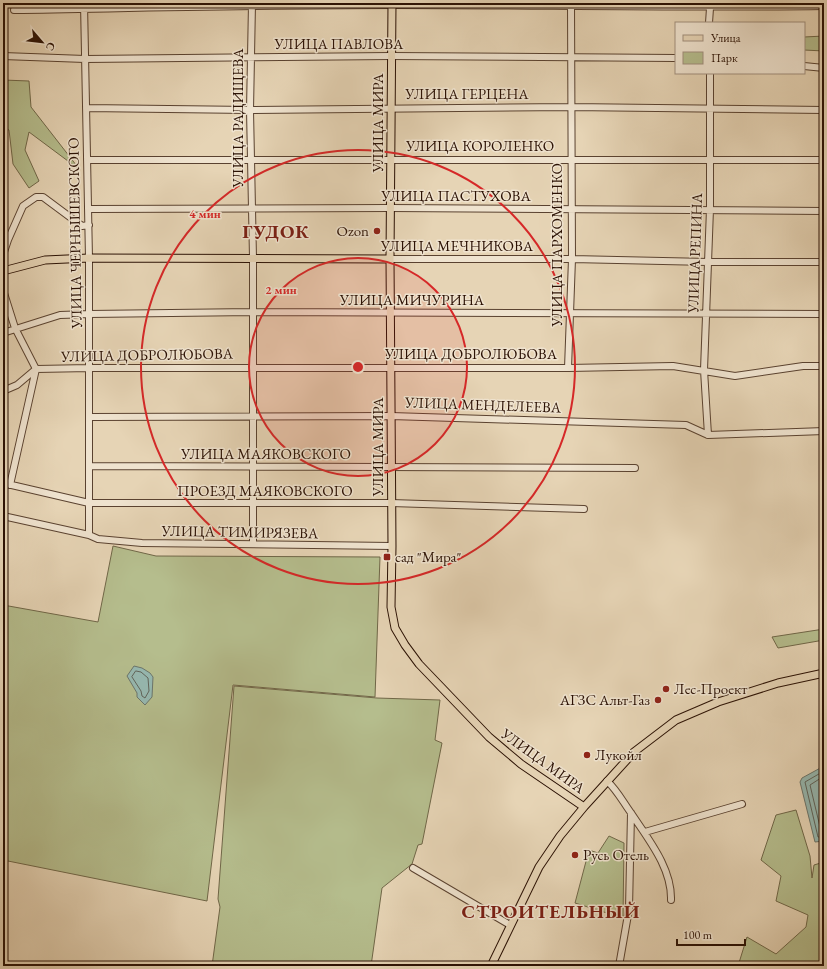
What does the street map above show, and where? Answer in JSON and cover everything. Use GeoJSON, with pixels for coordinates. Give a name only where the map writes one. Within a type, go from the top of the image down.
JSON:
{"type":"FeatureCollection","features":[{"type":"Feature","properties":{"kind":"main road","name":"УЛИЦА МИРА"},"geometry":{"type":"LineString","coordinates":[[392,4],[390,159],[391,607],[395,628],[405,645],[424,670],[490,737],[521,764],[584,807]]}},
{"type":"Feature","properties":{"kind":"main road","name":"УЛИЦА МЕЧНИКОВА"},"geometry":{"type":"LineString","coordinates":[[3,271],[45,260],[89,258],[390,259]]}},
{"type":"Feature","properties":{"kind":"main road"},"geometry":{"type":"LineString","coordinates":[[491,966],[539,867],[560,836],[634,752],[676,720],[718,702],[778,683],[824,672]]}},
{"type":"Feature","properties":{"kind":"street"},"geometry":{"type":"LineString","coordinates":[[14,10],[84,6],[252,4],[571,4],[710,8],[824,6]]}},
{"type":"Feature","properties":{"kind":"street","name":"УЛИЦА РАДИЩЕВА"},"geometry":{"type":"LineString","coordinates":[[252,4],[250,159],[253,258],[253,544]]}},
{"type":"Feature","properties":{"kind":"street","name":"УЛИЦА ПАРХОМЕНКО"},"geometry":{"type":"LineString","coordinates":[[568,368],[572,259],[570,159],[571,4]]}},
{"type":"Feature","properties":{"kind":"street","name":"УЛИЦА ЧЕРНЫШЕВСКОГО"},"geometry":{"type":"LineString","coordinates":[[84,6],[90,314],[89,535]]}},
{"type":"Feature","properties":{"kind":"street"},"geometry":{"type":"LineString","coordinates":[[709,22],[710,8]]}},
{"type":"Feature","properties":{"kind":"street","name":"УЛИЦА ПАВЛОВА"},"geometry":{"type":"LineString","coordinates":[[3,56],[85,59],[391,56],[675,58]]}},
{"type":"Feature","properties":{"kind":"street"},"geometry":{"type":"LineString","coordinates":[[805,66],[824,68]]}},
{"type":"Feature","properties":{"kind":"street","name":"УЛИЦА РЕПИНА"},"geometry":{"type":"LineString","coordinates":[[708,434],[704,370],[711,161],[710,74]]}},
{"type":"Feature","properties":{"kind":"street","name":"УЛИЦА ГЕРЦЕНА"},"geometry":{"type":"LineString","coordinates":[[86,108],[250,110],[391,107],[571,107],[824,110]]}},
{"type":"Feature","properties":{"kind":"street","name":"УЛИЦА КОРОЛЕНКО"},"geometry":{"type":"LineString","coordinates":[[87,160],[824,160]]}},
{"type":"Feature","properties":{"kind":"street"},"geometry":{"type":"LineString","coordinates":[[3,255],[23,206],[36,196],[43,197],[82,226],[89,225]]}},
{"type":"Feature","properties":{"kind":"street","name":"УЛИЦА ПАСТУХОВА"},"geometry":{"type":"LineString","coordinates":[[88,209],[390,208],[824,210]]}},
{"type":"Feature","properties":{"kind":"street"},"geometry":{"type":"LineString","coordinates":[[824,232],[824,315]]}},
{"type":"Feature","properties":{"kind":"street","name":"УЛИЦА МЕЧНИКОВА"},"geometry":{"type":"LineString","coordinates":[[390,259],[572,259],[708,262],[824,262]]}},
{"type":"Feature","properties":{"kind":"street"},"geometry":{"type":"LineString","coordinates":[[3,290],[16,328],[36,369],[10,485]]}},
{"type":"Feature","properties":{"kind":"street","name":"УЛИЦА МИЧУРИНА"},"geometry":{"type":"LineString","coordinates":[[3,332],[60,315],[90,314],[253,312],[707,313],[824,315]]}},
{"type":"Feature","properties":{"kind":"street","name":"УЛИЦА ДОБРОЛЮБОВА"},"geometry":{"type":"LineString","coordinates":[[36,369],[252,367],[568,368],[673,366],[704,370],[720,375],[735,376],[802,366],[824,366]]}},
{"type":"Feature","properties":{"kind":"street"},"geometry":{"type":"LineString","coordinates":[[3,391],[17,386],[36,369]]}},
{"type":"Feature","properties":{"kind":"street","name":"УЛИЦА МЕНДЕЛЕЕВА"},"geometry":{"type":"LineString","coordinates":[[90,417],[391,416],[686,425],[708,434],[824,431]]}},
{"type":"Feature","properties":{"kind":"street","name":"УЛИЦА МАЯКОВСКОГО"},"geometry":{"type":"LineString","coordinates":[[90,466],[635,468]]}},
{"type":"Feature","properties":{"kind":"street"},"geometry":{"type":"LineString","coordinates":[[3,483],[89,503]]}},
{"type":"Feature","properties":{"kind":"street","name":"ПРОЕЗД МАЯКОВСКОГО"},"geometry":{"type":"LineString","coordinates":[[89,503],[391,503],[584,509]]}},
{"type":"Feature","properties":{"kind":"street","name":"УЛИЦА ТИМИРЯЗЕВА"},"geometry":{"type":"LineString","coordinates":[[3,516],[89,535],[98,539],[142,543],[392,546]]}},
{"type":"Feature","properties":{"kind":"street"},"geometry":{"type":"LineString","coordinates":[[607,781],[615,788],[645,832],[667,875],[671,890],[671,900]]}},
{"type":"Feature","properties":{"kind":"street"},"geometry":{"type":"LineString","coordinates":[[645,832],[742,804]]}},
{"type":"Feature","properties":{"kind":"street"},"geometry":{"type":"LineString","coordinates":[[619,966],[629,909],[631,813]]}},
{"type":"Feature","properties":{"kind":"street"},"geometry":{"type":"LineString","coordinates":[[413,868],[510,925]]}},
{"type":"Feature","properties":{"kind":"green space"},"geometry":{"type":"Polygon","coordinates":[[[824,36],[824,51],[805,50],[805,37],[824,36]]]}},
{"type":"Feature","properties":{"kind":"green space"},"geometry":{"type":"Polygon","coordinates":[[[3,80],[29,81],[31,107],[80,170],[29,132],[25,150],[39,181],[29,188],[13,164],[9,130],[3,127],[3,80]]]}},
{"type":"Feature","properties":{"kind":"green space"},"geometry":{"type":"Polygon","coordinates":[[[113,546],[156,556],[380,557],[375,697],[233,685],[207,901],[3,860],[3,605],[98,622],[113,546]]]}},
{"type":"Feature","properties":{"kind":"green space"},"geometry":{"type":"Polygon","coordinates":[[[824,629],[824,640],[778,648],[772,637],[824,629]]]}},
{"type":"Feature","properties":{"kind":"green space"},"geometry":{"type":"Polygon","coordinates":[[[234,686],[377,698],[440,700],[435,740],[442,743],[422,844],[418,845],[412,864],[382,888],[371,966],[212,966],[220,907],[218,899],[234,686]]]}},
{"type":"Feature","properties":{"kind":"green space"},"geometry":{"type":"Polygon","coordinates":[[[796,810],[810,856],[812,878],[814,865],[824,862],[824,966],[738,966],[747,937],[776,954],[806,927],[808,915],[776,901],[781,876],[761,860],[776,815],[796,810]]]}},
{"type":"Feature","properties":{"kind":"green space"},"geometry":{"type":"Polygon","coordinates":[[[609,836],[624,843],[623,918],[575,903],[589,850],[598,853],[609,836]]]}},
{"type":"Feature","properties":{"kind":"water"},"geometry":{"type":"Polygon","coordinates":[[[134,666],[142,668],[153,677],[152,697],[145,705],[137,697],[137,693],[127,676],[134,666]]]}},
{"type":"Feature","properties":{"kind":"water"},"geometry":{"type":"Polygon","coordinates":[[[824,766],[824,841],[815,842],[800,782],[802,778],[824,766]]]}},
{"type":"Feature","properties":{"kind":"place","name":"Ozon"},"geometry":{"type":"Point","coordinates":[377,231]}},
{"type":"Feature","properties":{"kind":"place","name":"сад \"Мира\""},"geometry":{"type":"Point","coordinates":[387,557]}},
{"type":"Feature","properties":{"kind":"place","name":"Лес-Проект"},"geometry":{"type":"Point","coordinates":[666,689]}},
{"type":"Feature","properties":{"kind":"place","name":"АГЗС Альт-Газ"},"geometry":{"type":"Point","coordinates":[658,700]}},
{"type":"Feature","properties":{"kind":"place","name":"Лукойл"},"geometry":{"type":"Point","coordinates":[587,755]}},
{"type":"Feature","properties":{"kind":"place","name":"Русь Отель"},"geometry":{"type":"Point","coordinates":[575,855]}},
{"type":"Feature","properties":{"kind":"district","name":"ГУДОК"},"geometry":{"type":"Point","coordinates":[276,231]}},
{"type":"Feature","properties":{"kind":"district","name":"СТРОИТЕЛЬНЫЙ"},"geometry":{"type":"Point","coordinates":[551,911]}}]}
